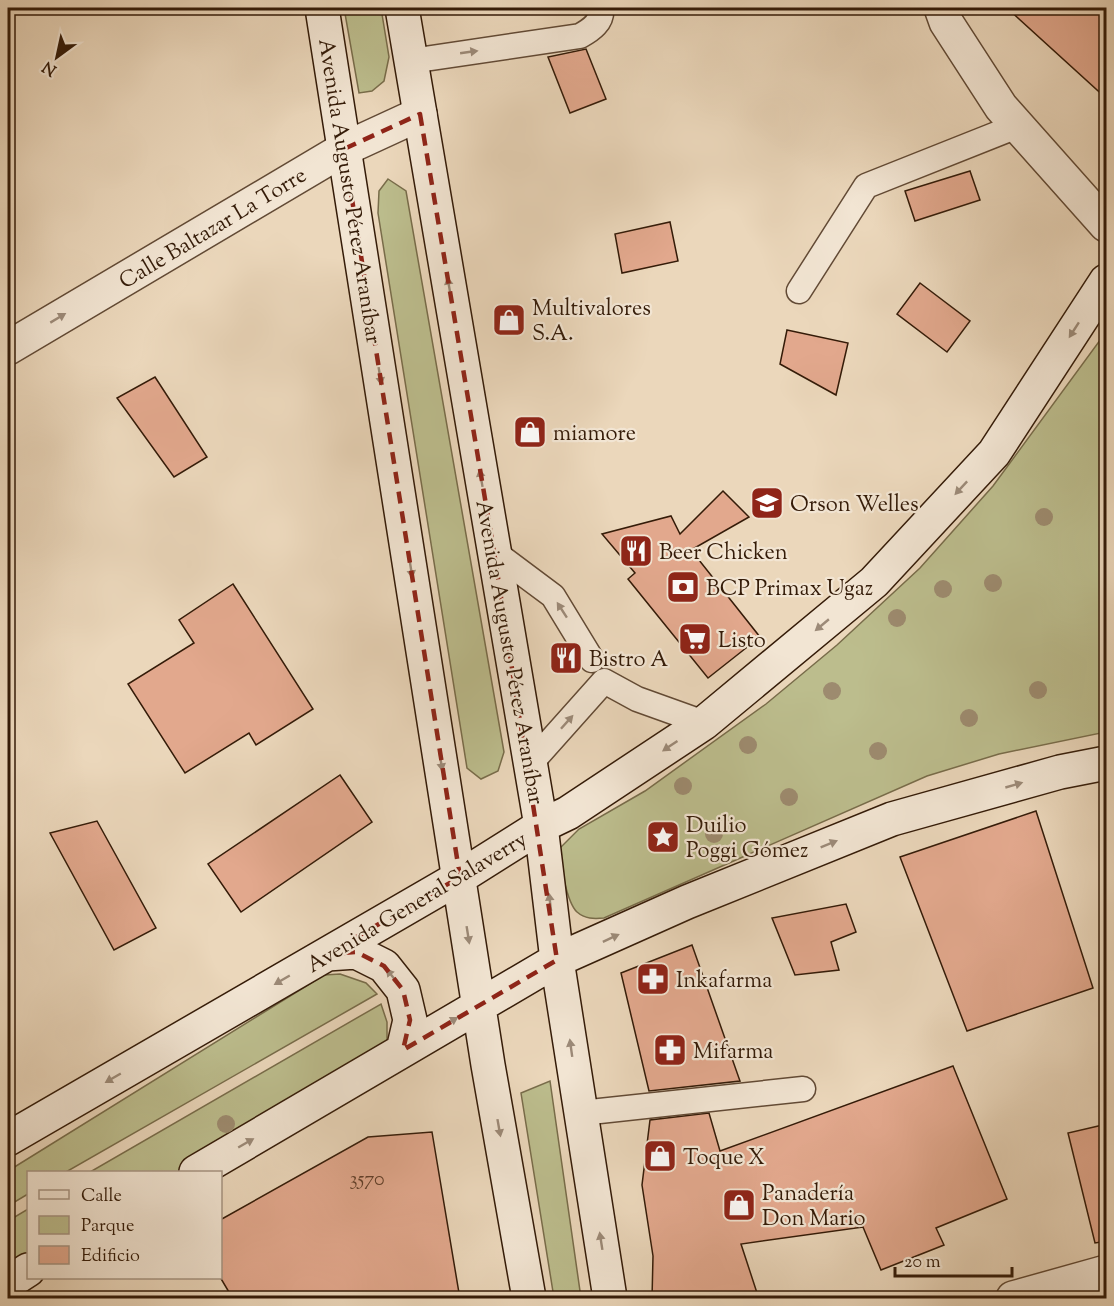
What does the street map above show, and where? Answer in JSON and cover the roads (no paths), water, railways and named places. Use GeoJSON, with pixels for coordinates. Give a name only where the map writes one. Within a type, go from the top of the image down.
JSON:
{"type":"FeatureCollection","features":[{"type":"Feature","properties":{"kind":"main road","name":"Avenida Augusto Pérez Araníbar"},"geometry":{"type":"LineString","coordinates":[[322,8],[479,1005],[529,1299]]}},
{"type":"Feature","properties":{"kind":"main road","name":"Avenida Augusto Pérez Araníbar"},"geometry":{"type":"LineString","coordinates":[[402,8],[540,826],[557,960],[610,1299]]}},
{"type":"Feature","properties":{"kind":"main road"},"geometry":{"type":"LineString","coordinates":[[941,8],[952,32],[1001,108],[1107,225]]}},
{"type":"Feature","properties":{"kind":"main road","name":"Calle Baltazar La Torre"},"geometry":{"type":"LineString","coordinates":[[8,348],[344,149],[420,114]]}},
{"type":"Feature","properties":{"kind":"main road","name":"Avenida General Salaverry"},"geometry":{"type":"LineString","coordinates":[[8,1139],[460,877],[540,826],[568,813],[704,723],[874,582],[994,453],[1107,281]]}},
{"type":"Feature","properties":{"kind":"main road"},"geometry":{"type":"LineString","coordinates":[[198,1171],[557,960],[687,902],[892,819],[1060,772],[1107,763]]}},
{"type":"Feature","properties":{"kind":"main road"},"geometry":{"type":"LineString","coordinates":[[327,954],[356,952],[384,966],[403,990],[410,1020],[403,1050]]}},
{"type":"Feature","properties":{"kind":"main road"},"geometry":{"type":"LineString","coordinates":[[8,1283],[27,1271]]}},
{"type":"Feature","properties":{"kind":"main road"},"geometry":{"type":"LineString","coordinates":[[1012,1299],[1107,1272]]}},
{"type":"Feature","properties":{"kind":"lane"},"geometry":{"type":"LineString","coordinates":[[411,61],[580,36],[594,28],[602,13],[601,8]]}},
{"type":"Feature","properties":{"kind":"lane"},"geometry":{"type":"LineString","coordinates":[[799,291],[866,186],[1017,126]]}},
{"type":"Feature","properties":{"kind":"lane"},"geometry":{"type":"LineString","coordinates":[[494,552],[553,596],[592,660]]}},
{"type":"Feature","properties":{"kind":"lane"},"geometry":{"type":"LineString","coordinates":[[530,764],[604,681],[637,699],[704,723]]}},
{"type":"Feature","properties":{"kind":"lane"},"geometry":{"type":"LineString","coordinates":[[581,1113],[803,1089]]}},
{"type":"Feature","properties":{"kind":"place","name":"Multivalores S.A."},"geometry":{"type":"Point","coordinates":[509,320]}},
{"type":"Feature","properties":{"kind":"place","name":"miamore"},"geometry":{"type":"Point","coordinates":[530,432]}},
{"type":"Feature","properties":{"kind":"place","name":"Orson Welles"},"geometry":{"type":"Point","coordinates":[767,503]}},
{"type":"Feature","properties":{"kind":"place","name":"Beer Chicken"},"geometry":{"type":"Point","coordinates":[636,551]}},
{"type":"Feature","properties":{"kind":"place","name":"BCP Primax Ugaz"},"geometry":{"type":"Point","coordinates":[683,587]}},
{"type":"Feature","properties":{"kind":"place","name":"Listo"},"geometry":{"type":"Point","coordinates":[695,639]}},
{"type":"Feature","properties":{"kind":"place","name":"Bistro A"},"geometry":{"type":"Point","coordinates":[566,658]}},
{"type":"Feature","properties":{"kind":"place","name":"Duilio Poggi Gómez"},"geometry":{"type":"Point","coordinates":[663,837]}},
{"type":"Feature","properties":{"kind":"place","name":"Inkafarma"},"geometry":{"type":"Point","coordinates":[653,979]}},
{"type":"Feature","properties":{"kind":"place","name":"Mifarma"},"geometry":{"type":"Point","coordinates":[670,1050]}},
{"type":"Feature","properties":{"kind":"place","name":"Toque X"},"geometry":{"type":"Point","coordinates":[660,1156]}},
{"type":"Feature","properties":{"kind":"place","name":"Panadería Don Mario"},"geometry":{"type":"Point","coordinates":[739,1205]}}]}
